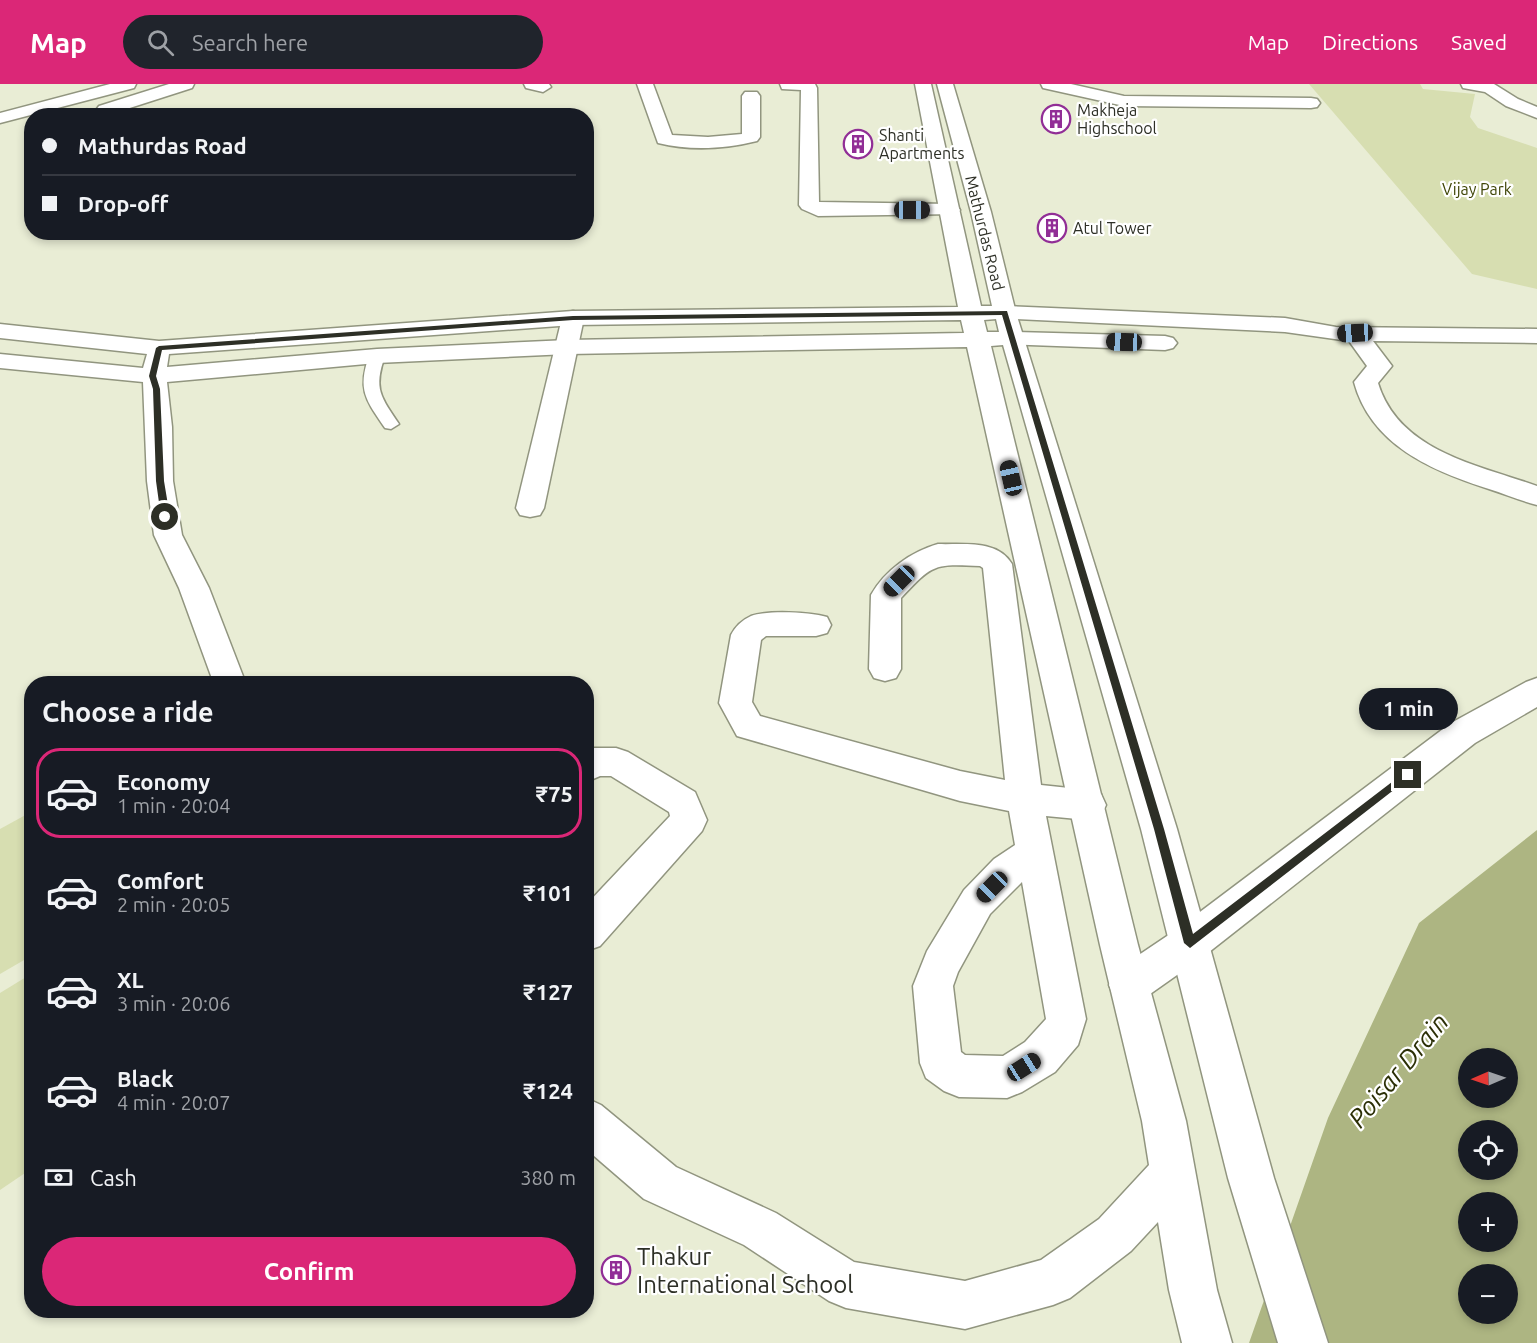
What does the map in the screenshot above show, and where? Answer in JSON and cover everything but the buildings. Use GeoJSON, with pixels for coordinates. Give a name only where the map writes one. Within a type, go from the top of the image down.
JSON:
{"type":"FeatureCollection","features":[{"type":"Feature","properties":{"kind":"street"},"geometry":{"type":"LineString","coordinates":[[41,108],[128,84]]}},
{"type":"Feature","properties":{"kind":"street"},"geometry":{"type":"LineString","coordinates":[[108,108],[186,84]]}},
{"type":"Feature","properties":{"kind":"street"},"geometry":{"type":"LineString","coordinates":[[645,84],[664,139],[675,141],[740,140],[751,137],[751,96]]}},
{"type":"Feature","properties":{"kind":"street"},"geometry":{"type":"LineString","coordinates":[[923,84],[975,326],[1129,986],[1164,1121],[1193,1290],[1207,1343]]}},
{"type":"Feature","properties":{"kind":"street","name":"Mathurdas Road"},"geometry":{"type":"LineString","coordinates":[[945,84],[981,212],[1009,326],[1159,829],[1251,1178],[1303,1343]]}},
{"type":"Feature","properties":{"kind":"street"},"geometry":{"type":"LineString","coordinates":[[1049,84],[1124,101],[1311,103]]}},
{"type":"Feature","properties":{"kind":"street"},"geometry":{"type":"LineString","coordinates":[[1469,84],[1491,87],[1501,92],[1511,102],[1532,109]]}},
{"type":"Feature","properties":{"kind":"street"},"geometry":{"type":"LineString","coordinates":[[788,85],[806,85],[809,88],[809,205],[818,210],[950,210]]}},
{"type":"Feature","properties":{"kind":"street"},"geometry":{"type":"LineString","coordinates":[[0,118],[24,112]]}},
{"type":"Feature","properties":{"kind":"street"},"geometry":{"type":"LineString","coordinates":[[530,508],[573,318]]}},
{"type":"Feature","properties":{"kind":"street"},"geometry":{"type":"LineString","coordinates":[[0,331],[159,348],[573,318],[975,326],[1285,325],[1345,334],[1537,336]]}},
{"type":"Feature","properties":{"kind":"street"},"geometry":{"type":"LineString","coordinates":[[0,361],[153,376],[377,356],[975,326]]}},
{"type":"Feature","properties":{"kind":"street"},"geometry":{"type":"LineString","coordinates":[[1009,326],[1191,343],[1301,345],[1345,334]]}},
{"type":"Feature","properties":{"kind":"street"},"geometry":{"type":"LineString","coordinates":[[1345,334],[1380,366],[1366,382],[1371,402],[1398,433],[1427,457],[1537,496]]}},
{"type":"Feature","properties":{"kind":"street"},"geometry":{"type":"LineString","coordinates":[[159,348],[153,376],[157,389],[159,418],[160,481],[168,535],[194,588],[227,676]]}},
{"type":"Feature","properties":{"kind":"street"},"geometry":{"type":"LineString","coordinates":[[885,669],[886,595],[913,567],[938,554],[987,556],[998,564],[1024,798],[1035,852],[1066,1018],[1063,1030],[1040,1057],[1007,1077],[959,1076],[941,1063],[933,986],[941,964],[977,902],[1007,871],[1035,852]]}},
{"type":"Feature","properties":{"kind":"street"},"geometry":{"type":"LineString","coordinates":[[816,625],[759,625],[747,635],[735,703],[749,726],[960,786],[1024,798],[1088,805]]}},
{"type":"Feature","properties":{"kind":"street"},"geometry":{"type":"LineString","coordinates":[[1129,986],[1190,943],[1463,733],[1537,691]]}},
{"type":"Feature","properties":{"kind":"street"},"geometry":{"type":"LineString","coordinates":[[594,762],[616,762],[683,803],[689,820],[594,924]]}},
{"type":"Feature","properties":{"kind":"street"},"geometry":{"type":"LineString","coordinates":[[594,1127],[660,1183],[760,1229],[846,1284],[965,1305],[1053,1281],[1115,1235],[1172,1173]]}},
{"type":"Feature","properties":{"kind":"lane"},"geometry":{"type":"LineString","coordinates":[[377,356],[371,372],[370,391],[391,424]]}},
{"type":"Feature","properties":{"kind":"green space","name":"Vijay Park"},"geometry":{"type":"Polygon","coordinates":[[[1309,84],[1420,84],[1423,89],[1475,94],[1470,117],[1478,128],[1537,148],[1537,289],[1472,274],[1309,84]]]}},
{"type":"Feature","properties":{"kind":"green space"},"geometry":{"type":"Polygon","coordinates":[[[24,816],[24,960],[0,974],[0,829],[24,816]]]}},
{"type":"Feature","properties":{"kind":"green space"},"geometry":{"type":"Polygon","coordinates":[[[24,978],[24,1174],[0,1190],[0,993],[24,978]]]}},
{"type":"Feature","properties":{"kind":"water","name":"Poisar Drain"},"geometry":{"type":"Polygon","coordinates":[[[1537,830],[1537,1343],[1249,1343],[1328,1118],[1419,923],[1537,830]]]}},
{"type":"Feature","properties":{"kind":"place","name":"Makheja Highschool"},"geometry":{"type":"Point","coordinates":[1056,119]}},
{"type":"Feature","properties":{"kind":"place","name":"Shanti Apartments"},"geometry":{"type":"Point","coordinates":[858,144]}},
{"type":"Feature","properties":{"kind":"place","name":"Atul Tower"},"geometry":{"type":"Point","coordinates":[1052,228]}},
{"type":"Feature","properties":{"kind":"place","name":"Thakur International School"},"geometry":{"type":"Point","coordinates":[616,1270]}},
{"type":"Feature","properties":{"kind":"route"},"geometry":{"type":"LineString","coordinates":[[165,517],[160,481],[157,389],[153,376],[159,348],[573,318],[1005,313],[1159,829],[1190,943],[1408,775]]}}]}
